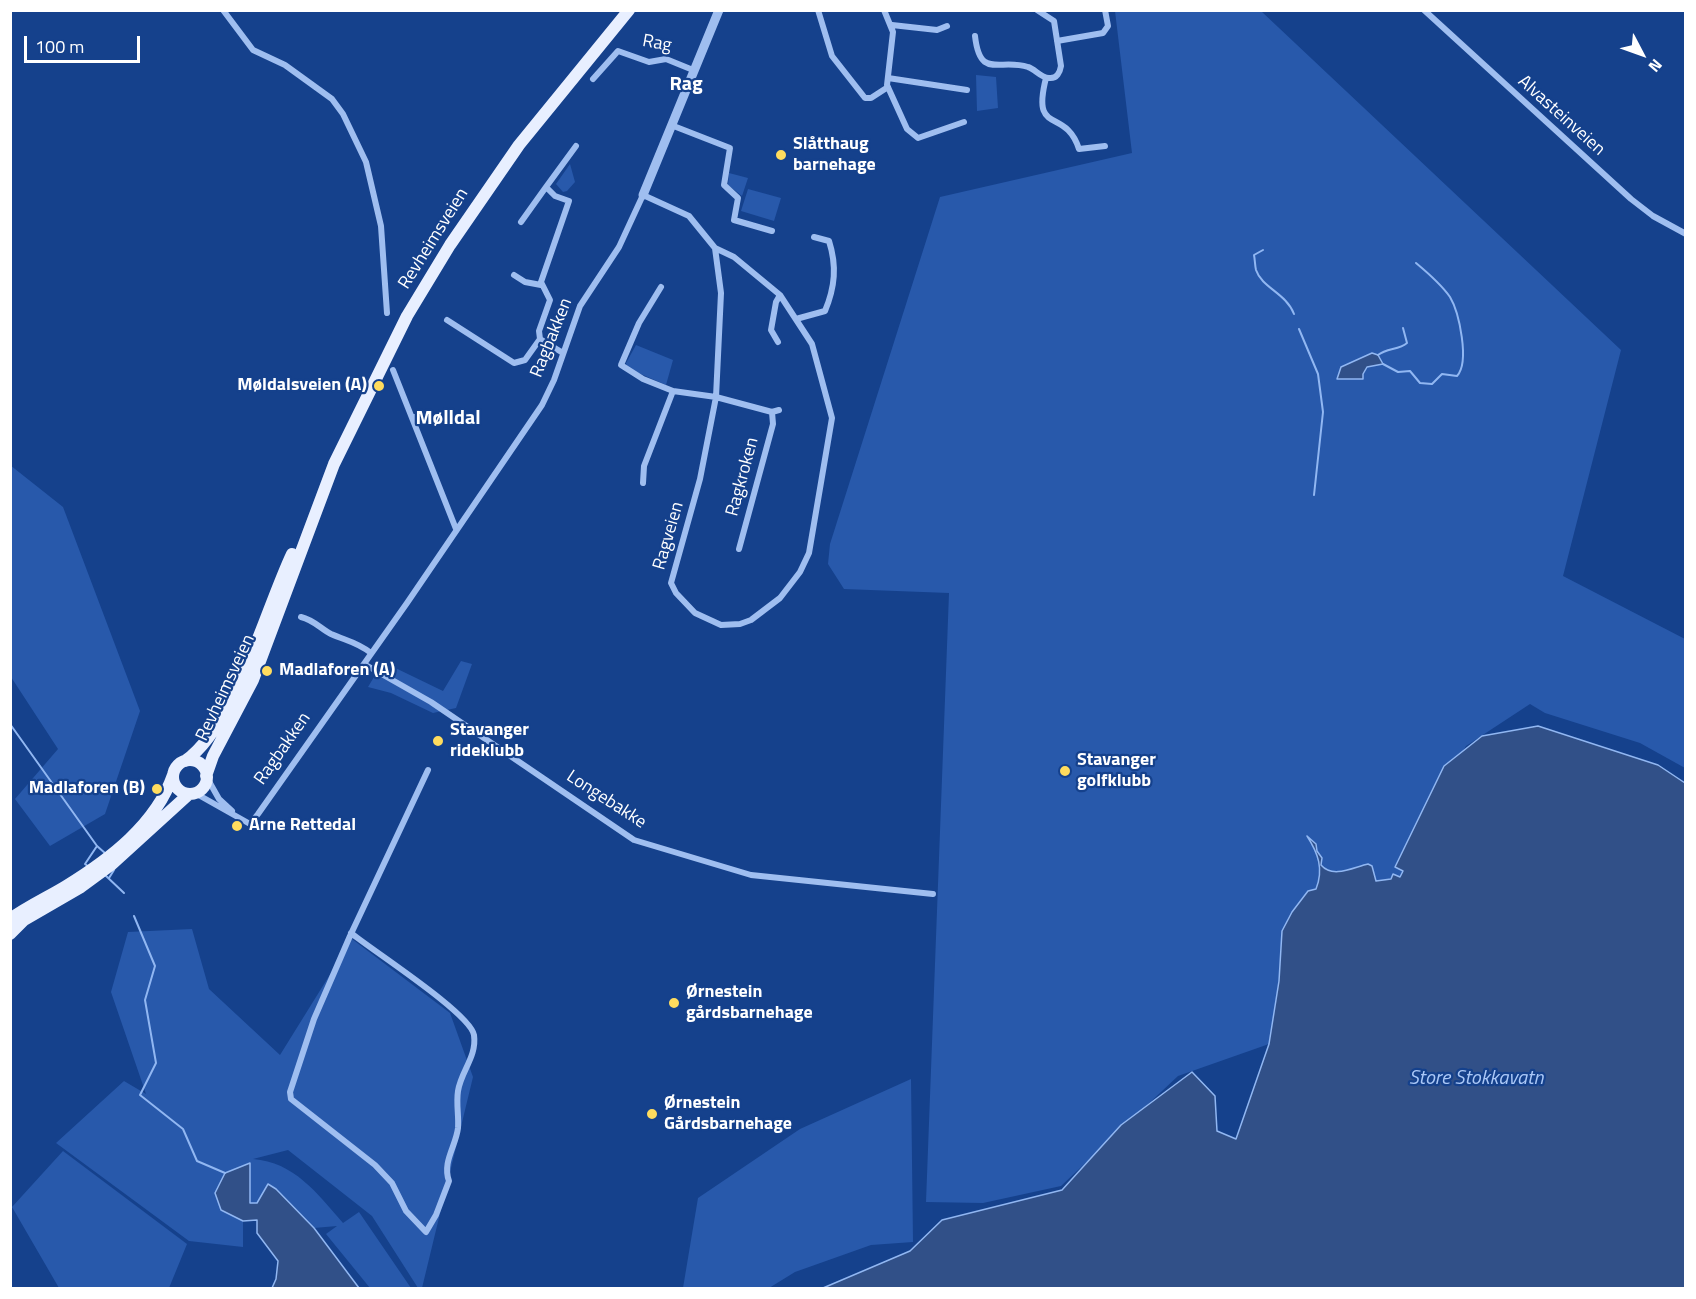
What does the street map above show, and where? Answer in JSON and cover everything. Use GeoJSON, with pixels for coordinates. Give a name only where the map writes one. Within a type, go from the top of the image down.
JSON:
{"type":"FeatureCollection","features":[{"type":"Feature","properties":{"kind":"main road","name":"Revheimsveien"},"geometry":{"type":"LineString","coordinates":[[185,761],[203,746],[227,707],[283,574],[342,446],[388,352],[450,245],[531,129],[629,10]]}},
{"type":"Feature","properties":{"kind":"main road","name":"Revheimsveien"},"geometry":{"type":"LineString","coordinates":[[206,776],[213,756],[253,680],[313,513]]}},
{"type":"Feature","properties":{"kind":"main road"},"geometry":{"type":"LineString","coordinates":[[10,919],[93,879],[138,836],[203,788],[206,776],[200,764],[185,761],[178,765],[156,811],[138,836]]}},
{"type":"Feature","properties":{"kind":"main road"},"geometry":{"type":"LineString","coordinates":[[173,775],[176,787],[192,794]]}},
{"type":"Feature","properties":{"kind":"main road"},"geometry":{"type":"LineString","coordinates":[[10,934],[42,905]]}},
{"type":"Feature","properties":{"kind":"street"},"geometry":{"type":"LineString","coordinates":[[223,10],[253,50],[285,64],[332,99],[343,114],[366,162],[381,226],[387,313]]}},
{"type":"Feature","properties":{"kind":"street","name":"Ragbakken"},"geometry":{"type":"LineString","coordinates":[[240,818],[250,824],[372,653],[542,405],[580,306],[619,247],[643,195],[719,10]]}},
{"type":"Feature","properties":{"kind":"street"},"geometry":{"type":"LineString","coordinates":[[818,10],[832,56],[865,98],[871,98],[888,87]]}},
{"type":"Feature","properties":{"kind":"street"},"geometry":{"type":"LineString","coordinates":[[884,10],[891,25],[888,87],[912,135],[924,136],[964,122]]}},
{"type":"Feature","properties":{"kind":"street"},"geometry":{"type":"LineString","coordinates":[[975,36],[977,52],[983,62],[993,65],[1026,66],[1046,78],[1054,77],[1061,69],[1054,21],[1037,10]]}},
{"type":"Feature","properties":{"kind":"street"},"geometry":{"type":"LineString","coordinates":[[1057,41],[1103,33],[1108,26],[1105,10]]}},
{"type":"Feature","properties":{"kind":"street","name":"Alvasteinveien"},"geometry":{"type":"LineString","coordinates":[[1424,10],[1631,200],[1653,216],[1686,234]]}},
{"type":"Feature","properties":{"kind":"street"},"geometry":{"type":"LineString","coordinates":[[891,25],[937,30],[947,26]]}},
{"type":"Feature","properties":{"kind":"street","name":"Rag"},"geometry":{"type":"LineString","coordinates":[[593,79],[618,51],[649,62],[666,59],[693,70]]}},
{"type":"Feature","properties":{"kind":"street"},"geometry":{"type":"LineString","coordinates":[[888,78],[967,90]]}},
{"type":"Feature","properties":{"kind":"street"},"geometry":{"type":"LineString","coordinates":[[1046,78],[1041,103],[1045,114],[1073,132],[1079,149],[1105,146]]}},
{"type":"Feature","properties":{"kind":"street"},"geometry":{"type":"LineString","coordinates":[[671,125],[730,148],[724,184],[738,198],[734,220],[772,231]]}},
{"type":"Feature","properties":{"kind":"street"},"geometry":{"type":"LineString","coordinates":[[520,222],[576,146]]}},
{"type":"Feature","properties":{"kind":"street"},"geometry":{"type":"LineString","coordinates":[[541,285],[569,201],[555,196],[546,187]]}},
{"type":"Feature","properties":{"kind":"street","name":"Ragveien"},"geometry":{"type":"LineString","coordinates":[[643,195],[689,216],[715,248],[734,257],[780,295],[812,344],[832,418],[809,553],[800,572],[780,598],[751,620],[729,626],[717,624],[695,613],[676,593],[671,583],[700,479],[716,397],[721,293],[715,248]]}},
{"type":"Feature","properties":{"kind":"street"},"geometry":{"type":"LineString","coordinates":[[796,319],[825,311],[835,281],[834,259],[829,241],[814,237]]}},
{"type":"Feature","properties":{"kind":"street"},"geometry":{"type":"LineString","coordinates":[[447,320],[514,363],[525,360],[540,339],[539,331],[550,297],[541,285],[525,282],[514,274]]}},
{"type":"Feature","properties":{"kind":"street","name":"Ragkroken"},"geometry":{"type":"LineString","coordinates":[[661,287],[639,323],[621,365],[673,391],[716,397],[775,411],[739,549]]}},
{"type":"Feature","properties":{"kind":"street"},"geometry":{"type":"LineString","coordinates":[[778,342],[771,330],[776,302],[780,295]]}},
{"type":"Feature","properties":{"kind":"street"},"geometry":{"type":"LineString","coordinates":[[540,339],[563,353]]}},
{"type":"Feature","properties":{"kind":"street"},"geometry":{"type":"LineString","coordinates":[[393,370],[456,529]]}},
{"type":"Feature","properties":{"kind":"street"},"geometry":{"type":"LineString","coordinates":[[643,483],[644,466],[673,391]]}},
{"type":"Feature","properties":{"kind":"street"},"geometry":{"type":"LineString","coordinates":[[413,417],[441,417],[452,421]]}},
{"type":"Feature","properties":{"kind":"street"},"geometry":{"type":"LineString","coordinates":[[302,617],[319,625],[330,634],[355,641],[372,653]]}},
{"type":"Feature","properties":{"kind":"street","name":"Longebakke"},"geometry":{"type":"LineString","coordinates":[[364,664],[431,702],[634,840],[751,875],[933,894]]}},
{"type":"Feature","properties":{"kind":"street"},"geometry":{"type":"LineString","coordinates":[[351,933],[426,988],[465,1020],[473,1033],[471,1059],[458,1088],[458,1126],[446,1174],[449,1181],[436,1215],[426,1232],[414,1222],[397,1198],[392,1183],[375,1165],[291,1099],[290,1092],[314,1019],[351,933],[428,770]]}},
{"type":"Feature","properties":{"kind":"street"},"geometry":{"type":"LineString","coordinates":[[206,776],[219,799],[240,818]]}},
{"type":"Feature","properties":{"kind":"street"},"geometry":{"type":"LineString","coordinates":[[192,794],[240,818]]}},
{"type":"Feature","properties":{"kind":"shaded area","name":"Stavanger golfklubb"},"geometry":{"type":"Polygon","coordinates":[[[1115,11],[1261,11],[1621,350],[1563,576],[1685,639],[1685,768],[1640,743],[1545,713],[1530,704],[1466,746],[1395,867],[1403,871],[1400,878],[1376,881],[1368,864],[1326,873],[1316,890],[1308,891],[1292,912],[1282,931],[1279,981],[1269,1044],[1178,1076],[1061,1186],[983,1203],[926,1202],[949,593],[844,589],[828,564],[830,544],[940,197],[1132,153],[1115,11]]]}},
{"type":"Feature","properties":{"kind":"shaded area"},"geometry":{"type":"Polygon","coordinates":[[[976,75],[996,77],[998,108],[977,111],[976,75]]]}},
{"type":"Feature","properties":{"kind":"shaded area"},"geometry":{"type":"Polygon","coordinates":[[[570,164],[575,182],[563,192],[556,184],[570,164]]]}},
{"type":"Feature","properties":{"kind":"shaded area"},"geometry":{"type":"Polygon","coordinates":[[[729,173],[748,178],[742,196],[728,185],[729,173]]]}},
{"type":"Feature","properties":{"kind":"shaded area"},"geometry":{"type":"Polygon","coordinates":[[[748,189],[781,198],[774,221],[741,211],[748,189]]]}},
{"type":"Feature","properties":{"kind":"shaded area"},"geometry":{"type":"Polygon","coordinates":[[[636,345],[673,360],[666,385],[627,368],[626,363],[636,345]]]}},
{"type":"Feature","properties":{"kind":"shaded area"},"geometry":{"type":"Polygon","coordinates":[[[10,465],[63,507],[140,711],[105,814],[50,846],[15,799],[58,749],[11,677],[10,465]]]}},
{"type":"Feature","properties":{"kind":"shaded area"},"geometry":{"type":"Polygon","coordinates":[[[461,661],[472,664],[456,708],[433,713],[391,693],[368,687],[383,662],[443,691],[461,661]]]}},
{"type":"Feature","properties":{"kind":"shaded area"},"geometry":{"type":"Polygon","coordinates":[[[192,929],[209,989],[280,1055],[352,939],[450,1013],[473,1077],[422,1288],[418,1288],[372,1216],[288,1150],[253,1159],[268,1161],[293,1173],[314,1190],[343,1223],[359,1212],[411,1288],[370,1288],[326,1234],[337,1226],[314,1228],[276,1189],[268,1185],[257,1203],[221,1210],[243,1221],[243,1247],[189,1241],[56,1143],[124,1081],[146,1094],[111,992],[128,932],[192,929]]]}},
{"type":"Feature","properties":{"kind":"shaded area"},"geometry":{"type":"Polygon","coordinates":[[[911,1079],[913,1242],[871,1245],[795,1272],[769,1288],[683,1288],[698,1198],[800,1129],[911,1079]]]}},
{"type":"Feature","properties":{"kind":"shaded area"},"geometry":{"type":"Polygon","coordinates":[[[63,1151],[187,1244],[169,1288],[59,1288],[12,1207],[63,1151]]]}},
{"type":"Feature","properties":{"kind":"water"},"geometry":{"type":"Polygon","coordinates":[[[1372,353],[1378,355],[1383,364],[1367,367],[1363,379],[1337,379],[1341,367],[1372,353]]]}},
{"type":"Feature","properties":{"kind":"water","name":"Store Stokkavatn"},"geometry":{"type":"Polygon","coordinates":[[[1538,726],[1658,765],[1685,783],[1685,1288],[823,1288],[910,1251],[942,1220],[1062,1190],[1121,1125],[1192,1072],[1215,1096],[1217,1131],[1236,1139],[1269,1044],[1279,981],[1282,931],[1292,912],[1308,891],[1316,889],[1320,875],[1319,861],[1307,836],[1316,844],[1317,851],[1322,858],[1321,865],[1326,869],[1337,872],[1368,864],[1372,866],[1376,881],[1391,879],[1393,874],[1400,877],[1403,871],[1395,867],[1444,766],[1482,736],[1538,726]]]}},
{"type":"Feature","properties":{"kind":"water"},"geometry":{"type":"Polygon","coordinates":[[[250,1163],[250,1203],[257,1203],[268,1184],[276,1189],[314,1228],[359,1288],[272,1288],[276,1279],[278,1261],[257,1233],[257,1220],[243,1221],[221,1210],[215,1193],[225,1173],[250,1163]]]}},
{"type":"Feature","properties":{"kind":"waterway"},"geometry":{"type":"LineString","coordinates":[[1263,250],[1254,255],[1256,270],[1263,282],[1286,301],[1294,314]]}},
{"type":"Feature","properties":{"kind":"waterway"},"geometry":{"type":"LineString","coordinates":[[1383,364],[1398,372],[1410,371],[1420,383],[1432,384],[1442,374],[1457,376],[1461,369],[1462,337],[1453,304],[1443,288],[1416,263]]}},
{"type":"Feature","properties":{"kind":"waterway"},"geometry":{"type":"LineString","coordinates":[[1378,355],[1407,343],[1403,328]]}},
{"type":"Feature","properties":{"kind":"waterway"},"geometry":{"type":"LineString","coordinates":[[1299,329],[1318,374],[1323,412],[1314,495]]}},
{"type":"Feature","properties":{"kind":"waterway"},"geometry":{"type":"LineString","coordinates":[[10,724],[97,846],[106,854]]}},
{"type":"Feature","properties":{"kind":"waterway"},"geometry":{"type":"LineString","coordinates":[[89,867],[85,864],[97,846]]}},
{"type":"Feature","properties":{"kind":"waterway"},"geometry":{"type":"LineString","coordinates":[[109,878],[114,870]]}},
{"type":"Feature","properties":{"kind":"waterway"},"geometry":{"type":"LineString","coordinates":[[105,875],[124,893]]}},
{"type":"Feature","properties":{"kind":"waterway"},"geometry":{"type":"LineString","coordinates":[[134,916],[155,966],[145,1000],[156,1063],[140,1095],[183,1129],[197,1161],[225,1173]]}},
{"type":"Feature","properties":{"kind":"place","name":"Slåtthaug barnehage"},"geometry":{"type":"Point","coordinates":[781,155]}},
{"type":"Feature","properties":{"kind":"place","name":"Møldalsveien (A)"},"geometry":{"type":"Point","coordinates":[379,386]}},
{"type":"Feature","properties":{"kind":"place","name":"Madlaforen (A)"},"geometry":{"type":"Point","coordinates":[267,671]}},
{"type":"Feature","properties":{"kind":"place","name":"Stavanger rideklubb"},"geometry":{"type":"Point","coordinates":[438,741]}},
{"type":"Feature","properties":{"kind":"place","name":"Stavanger golfklubb"},"geometry":{"type":"Point","coordinates":[1065,771]}},
{"type":"Feature","properties":{"kind":"place","name":"Madlaforen (B)"},"geometry":{"type":"Point","coordinates":[157,789]}},
{"type":"Feature","properties":{"kind":"place","name":"Arne Rettedal"},"geometry":{"type":"Point","coordinates":[237,826]}},
{"type":"Feature","properties":{"kind":"place","name":"Ørnestein gårdsbarnehage"},"geometry":{"type":"Point","coordinates":[674,1003]}},
{"type":"Feature","properties":{"kind":"place","name":"Ørnestein Gårdsbarnehage"},"geometry":{"type":"Point","coordinates":[652,1114]}},
{"type":"Feature","properties":{"kind":"district","name":"Rag"},"geometry":{"type":"Point","coordinates":[686,85]}},
{"type":"Feature","properties":{"kind":"district","name":"Mølldal"},"geometry":{"type":"Point","coordinates":[448,419]}}]}
